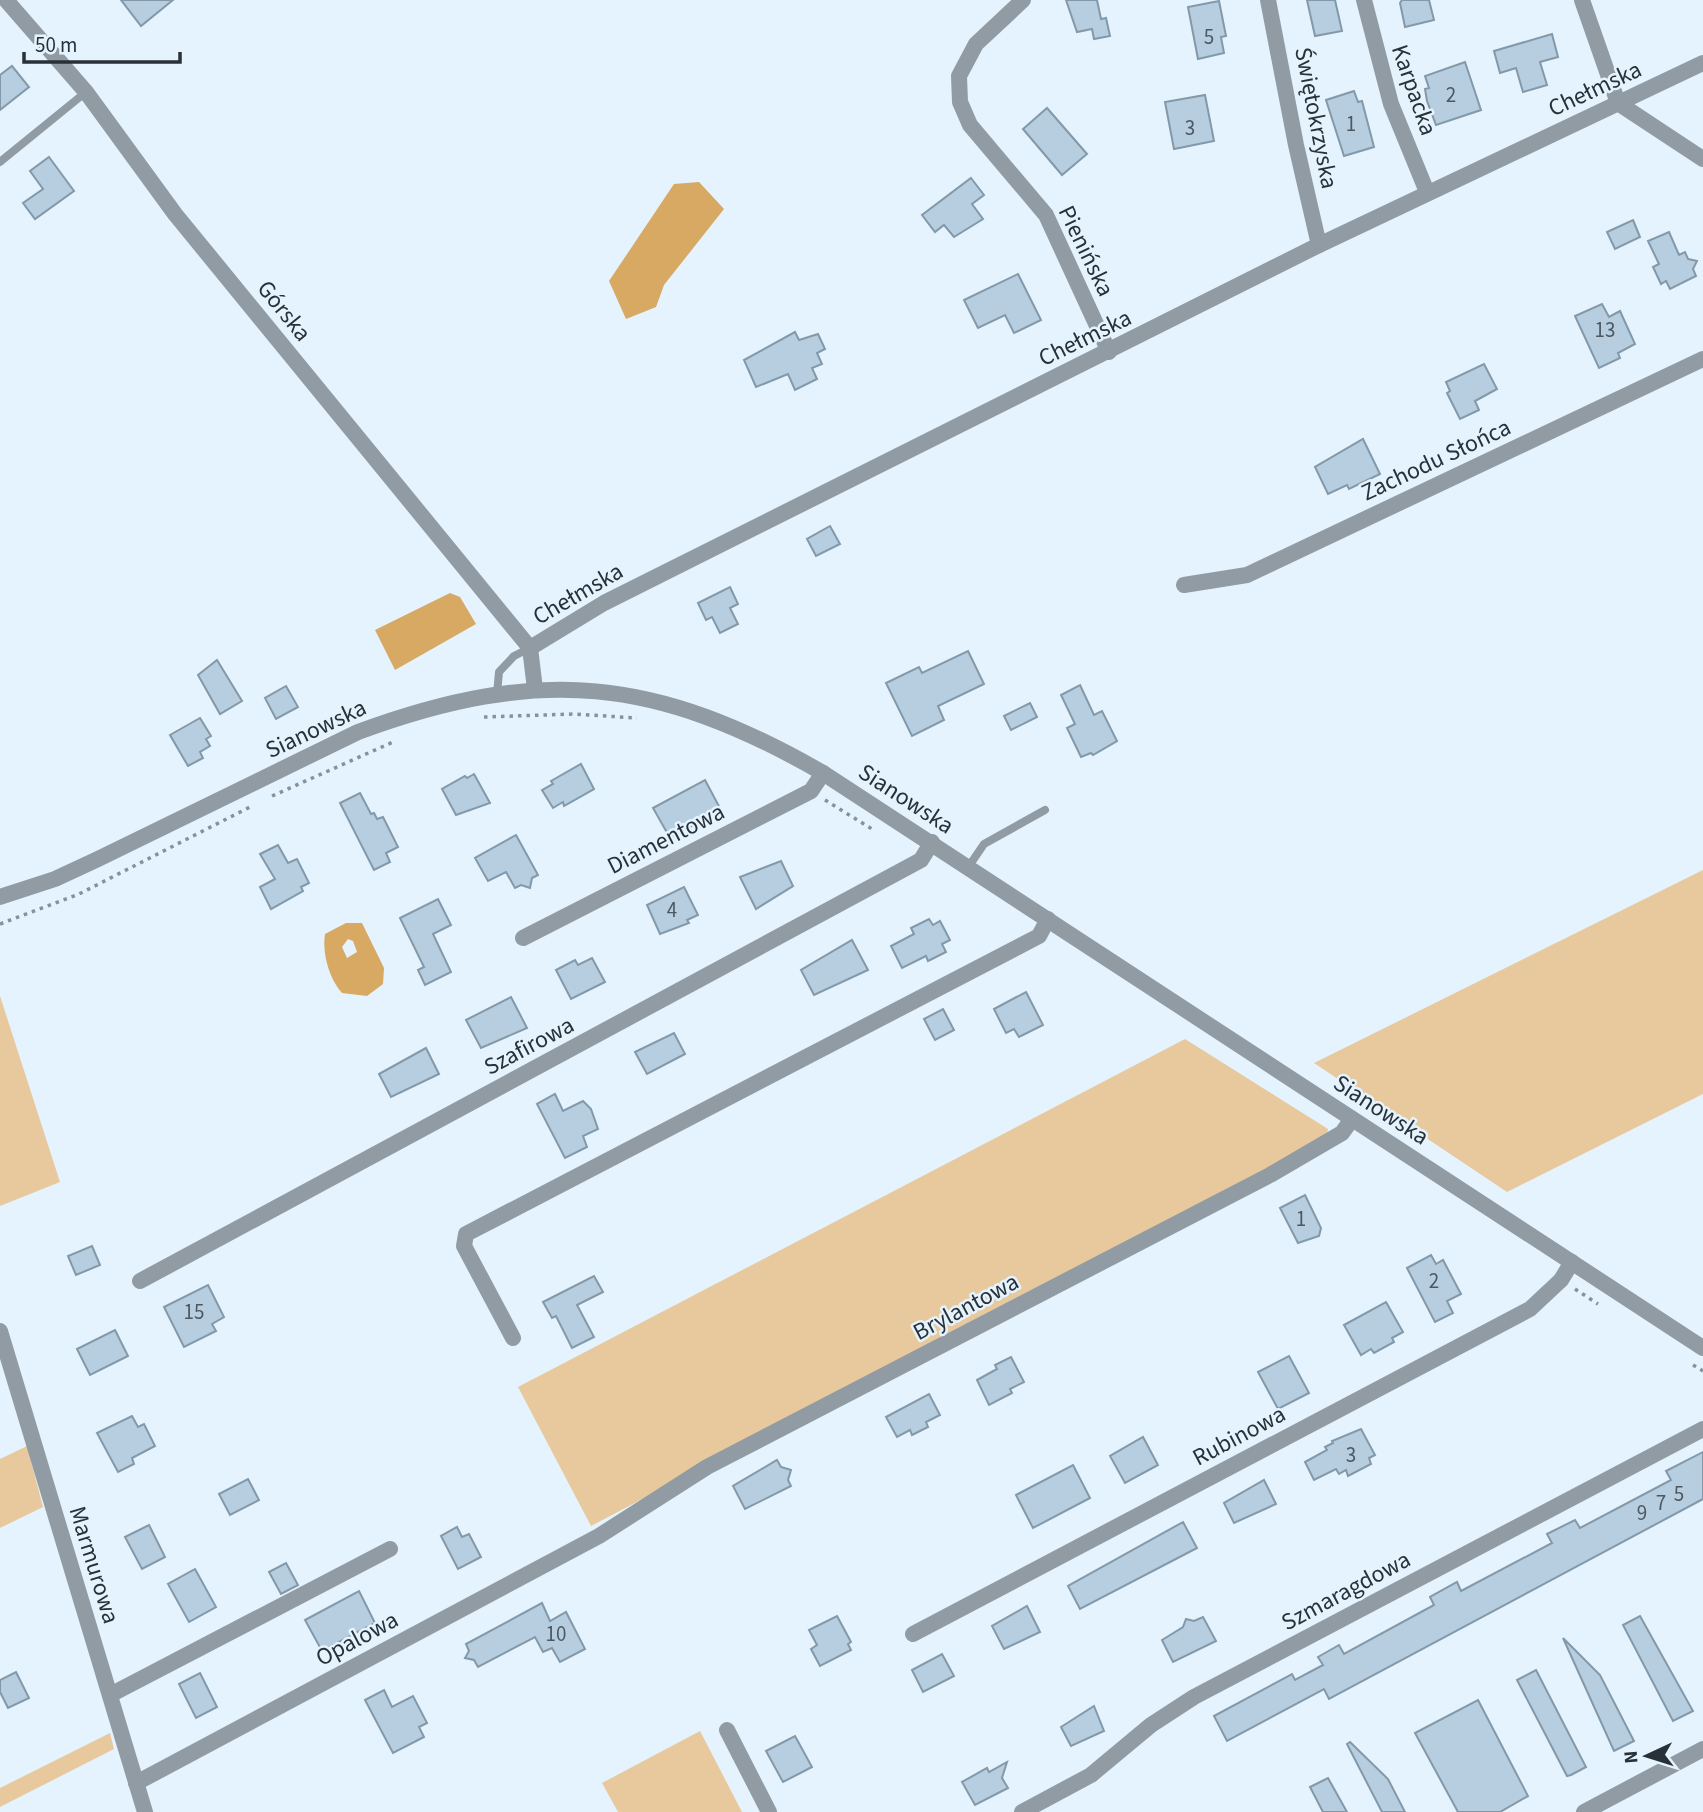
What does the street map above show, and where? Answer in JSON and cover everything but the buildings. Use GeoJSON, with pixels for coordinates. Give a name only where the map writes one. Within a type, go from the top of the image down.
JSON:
{"type":"FeatureCollection","features":[{"type":"Feature","properties":{"kind":"street","name":"Górska"},"geometry":{"type":"LineString","coordinates":[[6,0],[86,92],[175,214],[530,648]]}},
{"type":"Feature","properties":{"kind":"street","name":"Pienińska"},"geometry":{"type":"LineString","coordinates":[[1023,0],[1007,12],[976,44],[959,76],[960,103],[970,125],[1046,215],[1110,352]]}},
{"type":"Feature","properties":{"kind":"street","name":"Świętokrzyska"},"geometry":{"type":"LineString","coordinates":[[1268,0],[1296,145],[1319,245]]}},
{"type":"Feature","properties":{"kind":"street","name":"Karpacka"},"geometry":{"type":"LineString","coordinates":[[1364,0],[1391,104],[1427,192]]}},
{"type":"Feature","properties":{"kind":"street"},"geometry":{"type":"LineString","coordinates":[[1582,0],[1618,103],[1703,159]]}},
{"type":"Feature","properties":{"kind":"street","name":"Chełmska"},"geometry":{"type":"LineString","coordinates":[[534,689],[530,648],[604,603],[1110,352],[1319,245],[1703,63]]}},
{"type":"Feature","properties":{"kind":"street","name":"Zachodu Słońca"},"geometry":{"type":"LineString","coordinates":[[1184,586],[1247,575],[1703,359]]}},
{"type":"Feature","properties":{"kind":"street","name":"Sianowska"},"geometry":{"type":"LineString","coordinates":[[0,897],[55,879],[358,732],[460,699],[534,689],[588,689],[650,698],[733,727],[776,746],[823,773],[970,866],[1703,1348]]}},
{"type":"Feature","properties":{"kind":"street","name":"Diamentowa"},"geometry":{"type":"LineString","coordinates":[[523,938],[811,791],[823,773]]}},
{"type":"Feature","properties":{"kind":"street","name":"Szafirowa"},"geometry":{"type":"LineString","coordinates":[[139,1281],[921,860],[932,842]]}},
{"type":"Feature","properties":{"kind":"street"},"geometry":{"type":"LineString","coordinates":[[513,1338],[464,1246],[466,1234],[1040,936],[1048,919]]}},
{"type":"Feature","properties":{"kind":"street","name":"Brylantowa"},"geometry":{"type":"LineString","coordinates":[[599,1536],[707,1467],[1269,1174],[1342,1133],[1352,1119]]}},
{"type":"Feature","properties":{"kind":"street","name":"Rubinowa"},"geometry":{"type":"LineString","coordinates":[[913,1634],[1530,1309],[1561,1280],[1572,1262]]}},
{"type":"Feature","properties":{"kind":"street","name":"Marmurowa"},"geometry":{"type":"LineString","coordinates":[[0,1331],[145,1812]]}},
{"type":"Feature","properties":{"kind":"street","name":"Szmaragdowa"},"geometry":{"type":"LineString","coordinates":[[1022,1812],[1091,1775],[1152,1725],[1194,1697],[1703,1429]]}},
{"type":"Feature","properties":{"kind":"street","name":"Opalowa"},"geometry":{"type":"LineString","coordinates":[[136,1783],[599,1536]]}},
{"type":"Feature","properties":{"kind":"street"},"geometry":{"type":"LineString","coordinates":[[110,1695],[390,1549]]}},
{"type":"Feature","properties":{"kind":"street"},"geometry":{"type":"LineString","coordinates":[[727,1730],[769,1812]]}},
{"type":"Feature","properties":{"kind":"street"},"geometry":{"type":"LineString","coordinates":[[1584,1812],[1703,1749]]}},
{"type":"Feature","properties":{"kind":"lane"},"geometry":{"type":"LineString","coordinates":[[0,162],[86,92]]}},
{"type":"Feature","properties":{"kind":"lane"},"geometry":{"type":"LineString","coordinates":[[498,694],[499,671],[514,656],[530,648]]}},
{"type":"Feature","properties":{"kind":"lane"},"geometry":{"type":"LineString","coordinates":[[970,866],[984,844],[1045,810]]}},
{"type":"Feature","properties":{"kind":"path"},"geometry":{"type":"LineString","coordinates":[[482,717],[573,715],[642,718]]}},
{"type":"Feature","properties":{"kind":"path"},"geometry":{"type":"LineString","coordinates":[[0,924],[79,894],[262,801],[395,741]]}},
{"type":"Feature","properties":{"kind":"path"},"geometry":{"type":"LineString","coordinates":[[811,791],[877,832]]}},
{"type":"Feature","properties":{"kind":"path"},"geometry":{"type":"LineString","coordinates":[[1561,1280],[1605,1308]]}},
{"type":"Feature","properties":{"kind":"path"},"geometry":{"type":"LineString","coordinates":[[1692,1364],[1703,1371]]}},
{"type":"Feature","properties":{"kind":"shaded area"},"geometry":{"type":"Polygon","coordinates":[[[699,182],[724,209],[664,285],[656,307],[626,319],[609,281],[674,184],[699,182]]]}},
{"type":"Feature","properties":{"kind":"shaded area"},"geometry":{"type":"Polygon","coordinates":[[[450,593],[460,597],[476,624],[395,670],[375,630],[450,593]]]}},
{"type":"Feature","properties":{"kind":"shaded area"},"geometry":{"type":"Polygon","coordinates":[[[1703,870],[1703,1094],[1507,1192],[1314,1063],[1703,870]]]}},
{"type":"Feature","properties":{"kind":"shaded area"},"geometry":{"type":"Polygon","coordinates":[[[346,923],[362,923],[384,968],[383,984],[367,996],[342,993],[333,980],[328,965],[325,934],[346,923]],[[348,939],[342,947],[347,958],[357,952],[353,941],[348,939]]]}},
{"type":"Feature","properties":{"kind":"shaded area"},"geometry":{"type":"Polygon","coordinates":[[[0,996],[60,1182],[0,1206],[0,996]]]}},
{"type":"Feature","properties":{"kind":"shaded area"},"geometry":{"type":"Polygon","coordinates":[[[1185,1039],[1328,1129],[1326,1139],[591,1526],[518,1387],[1185,1039]]]}},
{"type":"Feature","properties":{"kind":"shaded area"},"geometry":{"type":"Polygon","coordinates":[[[27,1446],[43,1507],[0,1528],[0,1459],[27,1446]]]}},
{"type":"Feature","properties":{"kind":"shaded area"},"geometry":{"type":"Polygon","coordinates":[[[700,1731],[742,1812],[618,1812],[602,1783],[700,1731]]]}},
{"type":"Feature","properties":{"kind":"shaded area"},"geometry":{"type":"Polygon","coordinates":[[[110,1733],[114,1749],[0,1807],[0,1788],[110,1733]]]}}]}
